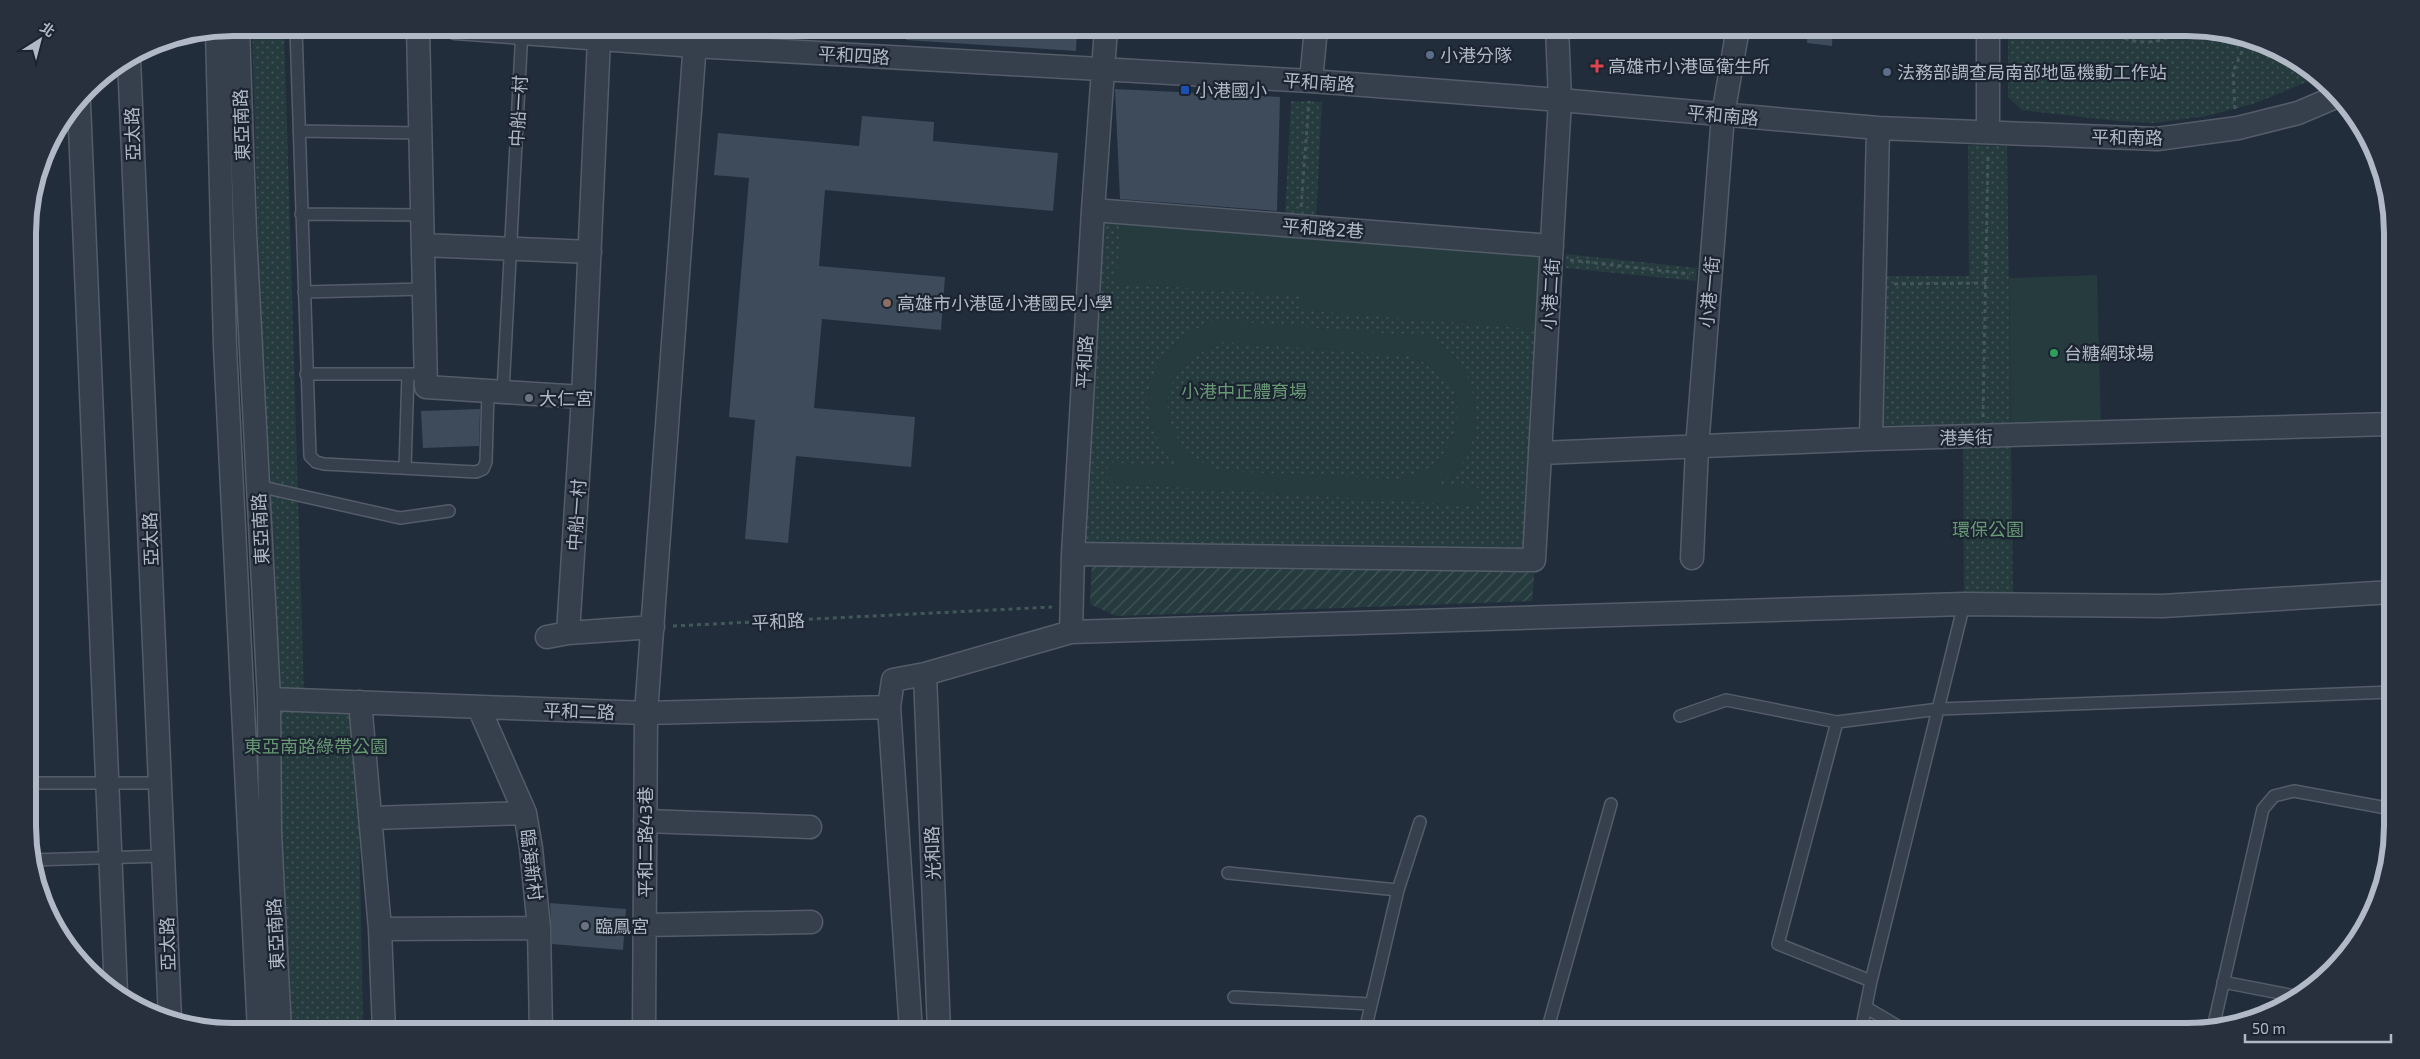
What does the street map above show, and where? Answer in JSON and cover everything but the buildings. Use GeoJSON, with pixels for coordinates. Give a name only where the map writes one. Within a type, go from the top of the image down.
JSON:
{"type":"FeatureCollection","features":[{"type":"Feature","properties":{"kind":"street","name":"東亞南路"},"geometry":{"type":"LineString","coordinates":[[238,36],[244,233],[269,699],[270,833],[280,1023]]}},
{"type":"Feature","properties":{"kind":"street"},"geometry":{"type":"LineString","coordinates":[[418,36],[424,289],[417,374],[426,387],[583,397]]}},
{"type":"Feature","properties":{"kind":"street","name":"中船一村"},"geometry":{"type":"LineString","coordinates":[[568,633],[583,397],[599,36]]}},
{"type":"Feature","properties":{"kind":"street","name":"平和四路"},"geometry":{"type":"LineString","coordinates":[[671,36],[1102,70]]}},
{"type":"Feature","properties":{"kind":"street","name":"平和路"},"geometry":{"type":"LineString","coordinates":[[1071,632],[1070,606],[1105,36]]}},
{"type":"Feature","properties":{"kind":"street"},"geometry":{"type":"LineString","coordinates":[[1311,81],[1315,36]]}},
{"type":"Feature","properties":{"kind":"street","name":"小港二街"},"geometry":{"type":"LineString","coordinates":[[1073,554],[1534,560],[1560,100],[1558,36]]}},
{"type":"Feature","properties":{"kind":"street","name":"小港一街"},"geometry":{"type":"LineString","coordinates":[[1692,558],[1697,448],[1723,115],[1737,36]]}},
{"type":"Feature","properties":{"kind":"street"},"geometry":{"type":"LineString","coordinates":[[1988,36],[1988,132]]}},
{"type":"Feature","properties":{"kind":"street","name":"東亞南路"},"geometry":{"type":"LineString","coordinates":[[216,37],[224,347],[259,1023]]}},
{"type":"Feature","properties":{"kind":"street","name":"平和二路43巷"},"geometry":{"type":"LineString","coordinates":[[644,1023],[646,713],[695,37]]}},
{"type":"Feature","properties":{"kind":"street","name":"亞太路"},"geometry":{"type":"LineString","coordinates":[[129,67],[170,1012]]}},
{"type":"Feature","properties":{"kind":"street","name":"平和南路"},"geometry":{"type":"LineString","coordinates":[[1102,70],[1311,81],[1560,100],[1878,128],[2157,139],[2238,128],[2298,113],[2331,99]]}},
{"type":"Feature","properties":{"kind":"street"},"geometry":{"type":"LineString","coordinates":[[79,110],[116,984]]}},
{"type":"Feature","properties":{"kind":"street"},"geometry":{"type":"LineString","coordinates":[[1871,439],[1878,128]]}},
{"type":"Feature","properties":{"kind":"street","name":"平和路2巷"},"geometry":{"type":"LineString","coordinates":[[1093,210],[1299,226],[1552,252]]}},
{"type":"Feature","properties":{"kind":"street"},"geometry":{"type":"LineString","coordinates":[[423,245],[590,252]]}},
{"type":"Feature","properties":{"kind":"street","name":"港美街"},"geometry":{"type":"LineString","coordinates":[[1541,453],[1697,448],[1871,439],[2384,424]]}},
{"type":"Feature","properties":{"kind":"street"},"geometry":{"type":"LineString","coordinates":[[925,674],[1071,632],[1964,604],[2163,606],[2384,592]]}},
{"type":"Feature","properties":{"kind":"street"},"geometry":{"type":"LineString","coordinates":[[547,637],[568,633],[653,627]]}},
{"type":"Feature","properties":{"kind":"street","name":"光和路"},"geometry":{"type":"LineString","coordinates":[[910,1023],[889,707],[893,680],[925,674],[939,1023]]}},
{"type":"Feature","properties":{"kind":"street","name":"平和二路"},"geometry":{"type":"LineString","coordinates":[[269,699],[646,713],[889,707]]}},
{"type":"Feature","properties":{"kind":"street"},"geometry":{"type":"LineString","coordinates":[[360,702],[372,818],[380,930],[384,1023]]}},
{"type":"Feature","properties":{"kind":"street","name":"臨海新村"},"geometry":{"type":"LineString","coordinates":[[479,708],[525,813],[531,848],[539,928],[541,1023]]}},
{"type":"Feature","properties":{"kind":"street"},"geometry":{"type":"LineString","coordinates":[[372,818],[525,813]]}},
{"type":"Feature","properties":{"kind":"street"},"geometry":{"type":"LineString","coordinates":[[645,821],[810,827]]}},
{"type":"Feature","properties":{"kind":"street"},"geometry":{"type":"LineString","coordinates":[[645,925],[811,922]]}},
{"type":"Feature","properties":{"kind":"street"},"geometry":{"type":"LineString","coordinates":[[380,930],[539,928]]}},
{"type":"Feature","properties":{"kind":"lane","name":"中船一村"},"geometry":{"type":"LineString","coordinates":[[296,36],[308,447],[310,456],[316,462],[476,472],[483,469],[486,462],[511,249],[522,36]]}},
{"type":"Feature","properties":{"kind":"lane"},"geometry":{"type":"LineString","coordinates":[[299,131],[420,133]]}},
{"type":"Feature","properties":{"kind":"lane"},"geometry":{"type":"LineString","coordinates":[[301,214],[422,215]]}},
{"type":"Feature","properties":{"kind":"lane"},"geometry":{"type":"LineString","coordinates":[[304,292],[424,289]]}},
{"type":"Feature","properties":{"kind":"lane"},"geometry":{"type":"LineString","coordinates":[[306,374],[417,374],[406,468]]}},
{"type":"Feature","properties":{"kind":"lane"},"geometry":{"type":"LineString","coordinates":[[258,486],[400,518],[449,511]]}},
{"type":"Feature","properties":{"kind":"lane"},"geometry":{"type":"LineString","coordinates":[[1863,1023],[1964,604]]}},
{"type":"Feature","properties":{"kind":"lane"},"geometry":{"type":"LineString","coordinates":[[1680,716],[1726,700],[1838,722],[1939,709],[2384,692]]}},
{"type":"Feature","properties":{"kind":"lane"},"geometry":{"type":"LineString","coordinates":[[1838,722],[1778,944],[1872,981]]}},
{"type":"Feature","properties":{"kind":"lane"},"geometry":{"type":"LineString","coordinates":[[36,784],[159,783]]}},
{"type":"Feature","properties":{"kind":"lane"},"geometry":{"type":"LineString","coordinates":[[2215,1021],[2263,808],[2274,796],[2294,791],[2384,807]]}},
{"type":"Feature","properties":{"kind":"lane"},"geometry":{"type":"LineString","coordinates":[[1549,1023],[1611,804]]}},
{"type":"Feature","properties":{"kind":"lane"},"geometry":{"type":"LineString","coordinates":[[1367,1023],[1398,890],[1420,822]]}},
{"type":"Feature","properties":{"kind":"lane"},"geometry":{"type":"LineString","coordinates":[[39,860],[110,856],[164,856]]}},
{"type":"Feature","properties":{"kind":"lane"},"geometry":{"type":"LineString","coordinates":[[1228,873],[1398,890]]}},
{"type":"Feature","properties":{"kind":"lane"},"geometry":{"type":"LineString","coordinates":[[2223,982],[2287,995]]}},
{"type":"Feature","properties":{"kind":"lane"},"geometry":{"type":"LineString","coordinates":[[1234,997],[1371,1004]]}},
{"type":"Feature","properties":{"kind":"lane"},"geometry":{"type":"LineString","coordinates":[[1867,1008],[1892,1023]]}},
{"type":"Feature","properties":{"kind":"path"},"geometry":{"type":"LineString","coordinates":[[2115,36],[2139,43],[2159,41],[2170,36]]}},
{"type":"Feature","properties":{"kind":"path"},"geometry":{"type":"LineString","coordinates":[[2235,110],[2232,72],[2245,45]]}},
{"type":"Feature","properties":{"kind":"path"},"geometry":{"type":"LineString","coordinates":[[1299,226],[1311,81]]}},
{"type":"Feature","properties":{"kind":"path"},"geometry":{"type":"LineString","coordinates":[[1983,437],[1988,132]]}},
{"type":"Feature","properties":{"kind":"path"},"geometry":{"type":"LineString","coordinates":[[1552,252],[1710,276]]}},
{"type":"Feature","properties":{"kind":"path"},"geometry":{"type":"LineString","coordinates":[[1874,284],[1986,283]]}},
{"type":"Feature","properties":{"kind":"path","name":"平和路"},"geometry":{"type":"LineString","coordinates":[[653,627],[1070,606]]}},
{"type":"Feature","properties":{"kind":"green space","name":"東亞南路綠帶公園"},"geometry":{"type":"Polygon","coordinates":[[[252,36],[284,36],[304,697],[271,697],[252,36]]]}},
{"type":"Feature","properties":{"kind":"green space"},"geometry":{"type":"Polygon","coordinates":[[[2008,36],[2186,36],[2212,38],[2238,43],[2262,51],[2311,80],[2253,104],[2206,116],[2155,123],[2117,121],[2022,110],[2008,97],[2008,36]]]}},
{"type":"Feature","properties":{"kind":"green space"},"geometry":{"type":"Polygon","coordinates":[[[1291,101],[1322,102],[1316,219],[1285,217],[1291,101]]]}},
{"type":"Feature","properties":{"kind":"green space","name":"環保公園"},"geometry":{"type":"Polygon","coordinates":[[[1968,145],[2007,146],[2013,596],[1964,597],[1963,430],[1883,432],[1887,276],[1969,276],[1968,145]]]}},
{"type":"Feature","properties":{"kind":"green space","name":"小港中正體育場"},"geometry":{"type":"Polygon","coordinates":[[[1094,218],[1548,251],[1532,556],[1075,547],[1094,218]]]}},
{"type":"Feature","properties":{"kind":"green space"},"geometry":{"type":"Polygon","coordinates":[[[1121,220],[1548,251],[1543,330],[1301,310],[1301,296],[1116,283],[1121,220]]]}},
{"type":"Feature","properties":{"kind":"green space"},"geometry":{"type":"Polygon","coordinates":[[[1566,254],[1697,268],[1696,281],[1565,268],[1566,254]]]}},
{"type":"Feature","properties":{"kind":"green space","name":"台糖網球場"},"geometry":{"type":"Polygon","coordinates":[[[2097,275],[2101,429],[2011,430],[2009,278],[2097,275]]]}},
{"type":"Feature","properties":{"kind":"green space"},"geometry":{"type":"Polygon","coordinates":[[[1217,320],[1433,337],[1454,355],[1464,370],[1474,399],[1476,415],[1475,431],[1465,460],[1456,472],[1437,485],[1481,488],[1479,506],[1107,483],[1108,462],[1184,467],[1169,458],[1151,427],[1147,396],[1159,361],[1189,332],[1217,320]],[[1224,342],[1196,356],[1179,372],[1169,393],[1170,421],[1175,434],[1194,456],[1220,471],[1398,479],[1434,464],[1449,444],[1457,420],[1455,396],[1450,384],[1434,368],[1408,356],[1224,342]]]}},
{"type":"Feature","properties":{"kind":"green space"},"geometry":{"type":"Polygon","coordinates":[[[1092,561],[1535,567],[1532,601],[1116,616],[1090,604],[1092,561]]]}},
{"type":"Feature","properties":{"kind":"green space","name":"東亞南路綠帶公園"},"geometry":{"type":"Polygon","coordinates":[[[272,701],[357,704],[363,1023],[291,1023],[272,701]]]}},
{"type":"Feature","properties":{"kind":"place","name":"小港分隊"},"geometry":{"type":"Point","coordinates":[1430,55]}},
{"type":"Feature","properties":{"kind":"place","name":"高雄市小港區衛生所"},"geometry":{"type":"Point","coordinates":[1597,66]}},
{"type":"Feature","properties":{"kind":"place","name":"法務部調查局南部地區機動工作站"},"geometry":{"type":"Point","coordinates":[1887,72]}},
{"type":"Feature","properties":{"kind":"place","name":"小港國小"},"geometry":{"type":"Point","coordinates":[1185,90]}},
{"type":"Feature","properties":{"kind":"place","name":"高雄市小港區小港國民小學"},"geometry":{"type":"Point","coordinates":[887,303]}},
{"type":"Feature","properties":{"kind":"place","name":"台糖網球場"},"geometry":{"type":"Point","coordinates":[2054,353]}},
{"type":"Feature","properties":{"kind":"place","name":"大仁宮"},"geometry":{"type":"Point","coordinates":[529,398]}},
{"type":"Feature","properties":{"kind":"place","name":"臨鳳宮"},"geometry":{"type":"Point","coordinates":[585,926]}}]}
